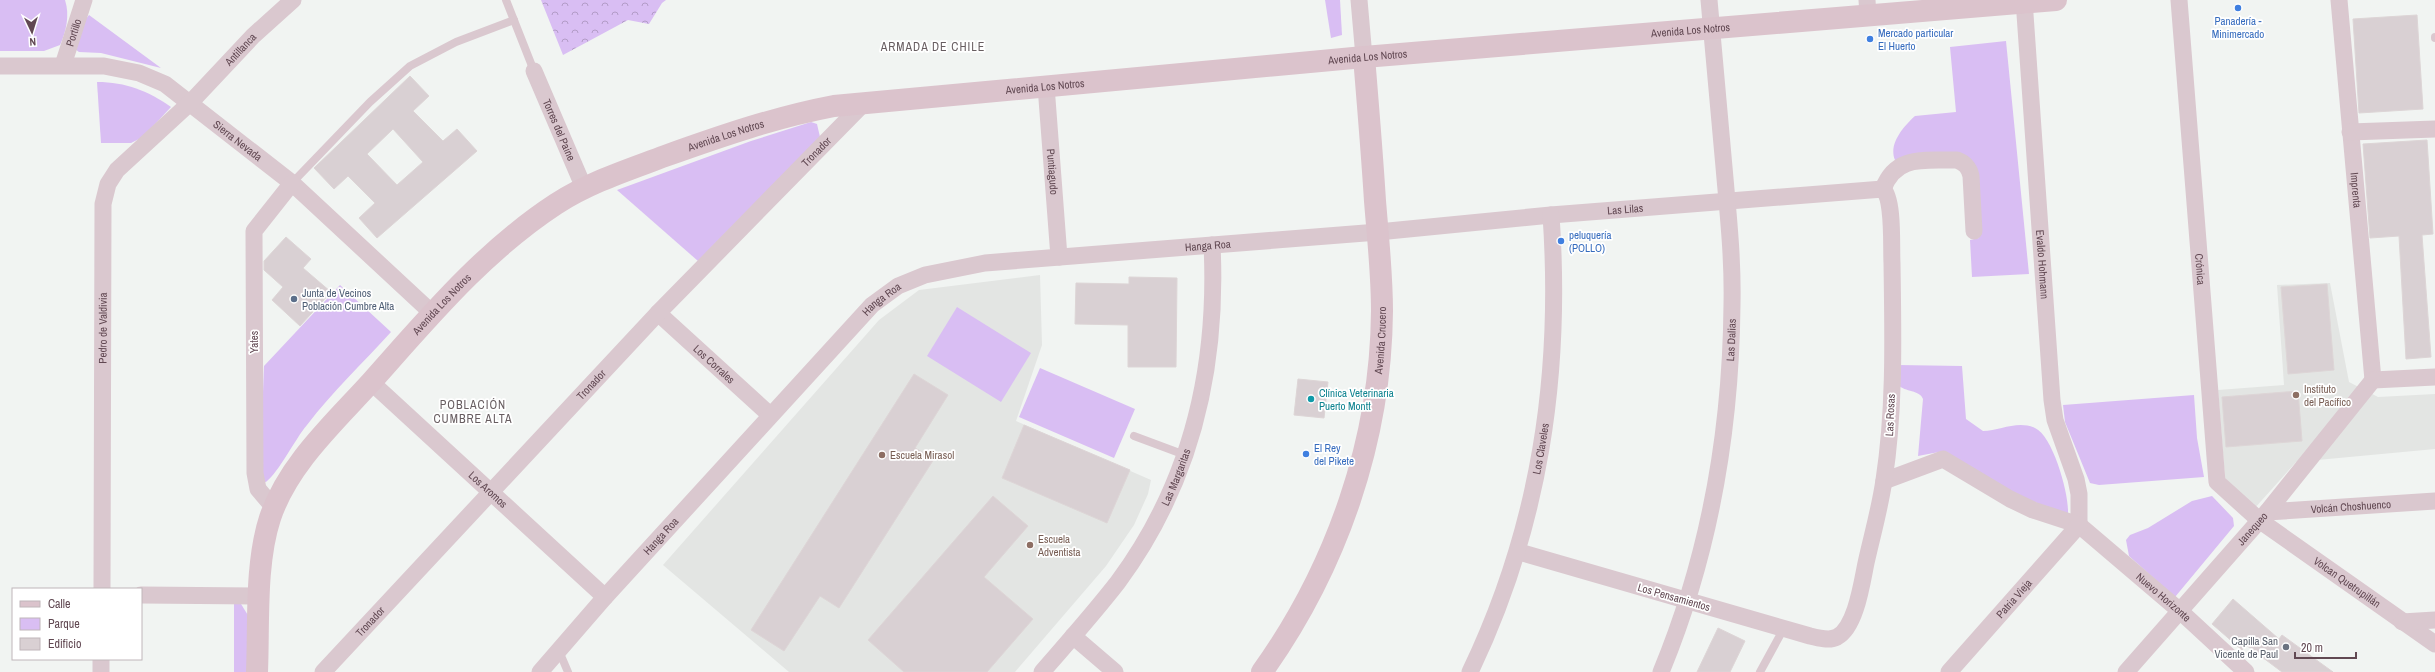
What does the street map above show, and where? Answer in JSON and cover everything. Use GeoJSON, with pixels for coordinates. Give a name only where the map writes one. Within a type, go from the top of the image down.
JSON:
{"type":"FeatureCollection","features":[{"type":"Feature","properties":{"kind":"main road","name":"Avenida Los Notros"},"geometry":{"type":"LineString","coordinates":[[259,596],[264,543],[275,509],[290,480],[323,433],[460,283],[518,232],[557,204],[584,188],[632,168],[744,128],[806,111],[864,102],[1364,57],[1712,28],[1868,8],[2056,0]]}},
{"type":"Feature","properties":{"kind":"main road","name":"Avenida Crucero"},"geometry":{"type":"LineString","coordinates":[[1262,672],[1297,619],[1316,584],[1347,510],[1359,471],[1370,426],[1380,352],[1382,312],[1378,232],[1364,57]]}},
{"type":"Feature","properties":{"kind":"main road"},"geometry":{"type":"LineString","coordinates":[[258,672],[259,596]]}},
{"type":"Feature","properties":{"kind":"street","name":"Antillanca"},"geometry":{"type":"LineString","coordinates":[[191,102],[253,36],[293,0]]}},
{"type":"Feature","properties":{"kind":"street"},"geometry":{"type":"LineString","coordinates":[[1359,0],[1364,57]]}},
{"type":"Feature","properties":{"kind":"street","name":"Las Dalias"},"geometry":{"type":"LineString","coordinates":[[1661,672],[1686,601],[1711,506],[1727,405],[1732,303],[1727,201],[1709,0]]}},
{"type":"Feature","properties":{"kind":"street","name":"Crónica"},"geometry":{"type":"LineString","coordinates":[[2178,0],[2217,482],[2263,516]]}},
{"type":"Feature","properties":{"kind":"street","name":"Imprenta"},"geometry":{"type":"LineString","coordinates":[[2338,0],[2372,380]]}},
{"type":"Feature","properties":{"kind":"street","name":"Portillo"},"geometry":{"type":"LineString","coordinates":[[63,65],[83,1]]}},
{"type":"Feature","properties":{"kind":"street","name":"Evaldo Hohmann"},"geometry":{"type":"LineString","coordinates":[[2024,1],[2054,420],[2076,479],[2079,494],[2079,525]]}},
{"type":"Feature","properties":{"kind":"street","name":"Sierra Nevada"},"geometry":{"type":"LineString","coordinates":[[0,66],[104,66],[139,73],[165,84],[191,102],[292,183],[432,313]]}},
{"type":"Feature","properties":{"kind":"street","name":"Torres del Paine"},"geometry":{"type":"LineString","coordinates":[[534,71],[584,188]]}},
{"type":"Feature","properties":{"kind":"street","name":"Puntiagudo"},"geometry":{"type":"LineString","coordinates":[[1046,86],[1059,257]]}},
{"type":"Feature","properties":{"kind":"street","name":"Pedro de Valdivia"},"geometry":{"type":"LineString","coordinates":[[102,588],[104,198],[108,184],[117,170],[191,102]]}},
{"type":"Feature","properties":{"kind":"street","name":"Tronador"},"geometry":{"type":"LineString","coordinates":[[323,672],[490,491],[658,313],[864,102]]}},
{"type":"Feature","properties":{"kind":"street"},"geometry":{"type":"LineString","coordinates":[[2350,132],[2435,129]]}},
{"type":"Feature","properties":{"kind":"street"},"geometry":{"type":"LineString","coordinates":[[1878,189],[1894,170],[1908,162],[1956,160],[1962,162],[1970,170],[1974,231]]}},
{"type":"Feature","properties":{"kind":"street","name":"Yates"},"geometry":{"type":"LineString","coordinates":[[275,509],[258,489],[255,473],[254,231],[292,183]]}},
{"type":"Feature","properties":{"kind":"street","name":"Las Lilas"},"geometry":{"type":"LineString","coordinates":[[1378,232],[1551,214],[1878,189]]}},
{"type":"Feature","properties":{"kind":"street","name":"Las Rosas"},"geometry":{"type":"LineString","coordinates":[[1830,639],[1837,638],[1842,633],[1853,616],[1861,587],[1884,481],[1891,402],[1892,282],[1888,204],[1878,189]]}},
{"type":"Feature","properties":{"kind":"street","name":"Los Claveles"},"geometry":{"type":"LineString","coordinates":[[1470,672],[1499,605],[1518,552],[1540,460],[1553,362],[1555,292],[1551,214]]}},
{"type":"Feature","properties":{"kind":"street","name":"Hanga Roa"},"geometry":{"type":"LineString","coordinates":[[540,672],[559,652],[605,597],[770,415],[872,306],[898,286],[925,275],[985,262],[1378,232]]}},
{"type":"Feature","properties":{"kind":"street","name":"Las Margaritas"},"geometry":{"type":"LineString","coordinates":[[1042,672],[1118,581],[1139,551],[1169,495],[1186,455],[1203,395],[1210,354],[1214,284],[1212,245]]}},
{"type":"Feature","properties":{"kind":"street","name":"Los Corrales"},"geometry":{"type":"LineString","coordinates":[[658,313],[770,415]]}},
{"type":"Feature","properties":{"kind":"street"},"geometry":{"type":"LineString","coordinates":[[2372,380],[2435,377]]}},
{"type":"Feature","properties":{"kind":"street","name":"Janequeo"},"geometry":{"type":"LineString","coordinates":[[2126,672],[2263,516],[2372,380]]}},
{"type":"Feature","properties":{"kind":"street","name":"Los Aromos"},"geometry":{"type":"LineString","coordinates":[[371,382],[605,597]]}},
{"type":"Feature","properties":{"kind":"street"},"geometry":{"type":"LineString","coordinates":[[1884,481],[1943,459],[2010,499],[2033,510],[2079,525]]}},
{"type":"Feature","properties":{"kind":"street","name":"Volcán Choshuenco"},"geometry":{"type":"LineString","coordinates":[[2263,516],[2435,501]]}},
{"type":"Feature","properties":{"kind":"street","name":"Volcan Quetrupillán"},"geometry":{"type":"LineString","coordinates":[[2263,516],[2402,622],[2435,644]]}},
{"type":"Feature","properties":{"kind":"street","name":"Nuevo Horizonte"},"geometry":{"type":"LineString","coordinates":[[2079,525],[2180,610],[2246,672]]}},
{"type":"Feature","properties":{"kind":"street","name":"Patria Vieja"},"geometry":{"type":"LineString","coordinates":[[1949,672],[2079,525]]}},
{"type":"Feature","properties":{"kind":"street","name":"Los Pensamientos"},"geometry":{"type":"LineString","coordinates":[[1518,552],[1820,639],[1830,639]]}},
{"type":"Feature","properties":{"kind":"street"},"geometry":{"type":"LineString","coordinates":[[142,595],[259,596]]}},
{"type":"Feature","properties":{"kind":"street"},"geometry":{"type":"LineString","coordinates":[[2402,622],[2435,620]]}},
{"type":"Feature","properties":{"kind":"street"},"geometry":{"type":"LineString","coordinates":[[1073,636],[1115,672]]}},
{"type":"Feature","properties":{"kind":"street"},"geometry":{"type":"LineString","coordinates":[[101,660],[101,672]]}},
{"type":"Feature","properties":{"kind":"lane"},"geometry":{"type":"LineString","coordinates":[[506,0],[534,71]]}},
{"type":"Feature","properties":{"kind":"lane"},"geometry":{"type":"LineString","coordinates":[[292,183],[370,102],[410,66],[456,42],[514,20]]}},
{"type":"Feature","properties":{"kind":"lane"},"geometry":{"type":"LineString","coordinates":[[1134,436],[1186,455]]}},
{"type":"Feature","properties":{"kind":"lane"},"geometry":{"type":"LineString","coordinates":[[1760,672],[1784,628]]}},
{"type":"Feature","properties":{"kind":"lane"},"geometry":{"type":"LineString","coordinates":[[559,652],[568,672]]}},
{"type":"Feature","properties":{"kind":"shaded area","name":"Escuela Mirasol"},"geometry":{"type":"Polygon","coordinates":[[[1040,275],[1042,345],[1016,421],[1151,480],[1148,494],[1134,525],[1106,566],[1015,672],[789,672],[663,565],[879,320],[919,290],[1040,275]]]}},
{"type":"Feature","properties":{"kind":"shaded area","name":"Instituto del Pacífico"},"geometry":{"type":"Polygon","coordinates":[[[2330,283],[2349,382],[2378,397],[2435,394],[2435,449],[2296,462],[2254,509],[2225,478],[2218,390],[2284,385],[2277,285],[2330,283]]]}},
{"type":"Feature","properties":{"kind":"green space"},"geometry":{"type":"Polygon","coordinates":[[[0,0],[65,0],[67,23],[60,45],[44,51],[0,51],[0,0]]]}},
{"type":"Feature","properties":{"kind":"green space"},"geometry":{"type":"Polygon","coordinates":[[[541,0],[666,0],[662,3],[649,24],[628,20],[563,55],[541,0]]]}},
{"type":"Feature","properties":{"kind":"green space"},"geometry":{"type":"Polygon","coordinates":[[[1325,0],[1340,0],[1342,35],[1331,38],[1325,0]]]}},
{"type":"Feature","properties":{"kind":"green space"},"geometry":{"type":"Polygon","coordinates":[[[89,15],[161,68],[101,53],[79,52],[75,49],[82,24],[89,15]]]}},
{"type":"Feature","properties":{"kind":"green space"},"geometry":{"type":"Polygon","coordinates":[[[2006,41],[2029,274],[1972,277],[1970,240],[1979,238],[1974,167],[1895,160],[1893,154],[1895,142],[1898,136],[1915,116],[1956,112],[1950,47],[2006,41]]]}},
{"type":"Feature","properties":{"kind":"green space"},"geometry":{"type":"Polygon","coordinates":[[[97,82],[108,82],[136,88],[154,96],[171,107],[143,137],[131,143],[101,143],[97,82]]]}},
{"type":"Feature","properties":{"kind":"green space"},"geometry":{"type":"Polygon","coordinates":[[[811,122],[817,124],[820,137],[698,261],[617,190],[751,141],[811,122]]]}},
{"type":"Feature","properties":{"kind":"green space"},"geometry":{"type":"Polygon","coordinates":[[[340,285],[391,332],[337,389],[302,431],[282,463],[271,477],[266,482],[261,481],[260,471],[264,366],[340,285]]]}},
{"type":"Feature","properties":{"kind":"green space"},"geometry":{"type":"Polygon","coordinates":[[[957,307],[1031,353],[1001,402],[927,356],[957,307]]]}},
{"type":"Feature","properties":{"kind":"green space"},"geometry":{"type":"Polygon","coordinates":[[[1898,365],[1962,366],[1966,419],[1983,431],[2022,425],[2035,428],[2042,433],[2054,453],[2059,466],[2066,493],[2068,513],[2064,514],[2007,491],[1944,451],[1918,456],[1923,399],[1916,392],[1904,389],[1898,385],[1898,365]]]}},
{"type":"Feature","properties":{"kind":"green space"},"geometry":{"type":"Polygon","coordinates":[[[1040,368],[1135,409],[1114,458],[1019,417],[1040,368]]]}},
{"type":"Feature","properties":{"kind":"green space"},"geometry":{"type":"Polygon","coordinates":[[[2194,395],[2197,438],[2204,477],[2099,485],[2090,483],[2065,422],[2063,405],[2194,395]]]}},
{"type":"Feature","properties":{"kind":"green space"},"geometry":{"type":"Polygon","coordinates":[[[2212,496],[2233,518],[2234,526],[2175,597],[2129,556],[2126,540],[2130,535],[2148,528],[2192,501],[2212,496]]]}},
{"type":"Feature","properties":{"kind":"green space"},"geometry":{"type":"Polygon","coordinates":[[[234,602],[241,604],[249,617],[248,672],[234,672],[234,602]]]}},
{"type":"Feature","properties":{"kind":"building"},"geometry":{"type":"Polygon","coordinates":[[[2417,15],[2423,109],[2359,113],[2353,19],[2417,15]]]}},
{"type":"Feature","properties":{"kind":"building"},"geometry":{"type":"Polygon","coordinates":[[[410,76],[429,96],[413,111],[443,141],[457,129],[477,151],[377,238],[359,218],[375,203],[348,176],[334,189],[314,168],[410,76]],[[393,129],[367,154],[397,185],[423,162],[393,129]]]}},
{"type":"Feature","properties":{"kind":"building"},"geometry":{"type":"Polygon","coordinates":[[[2427,140],[2433,234],[2422,235],[2431,357],[2406,359],[2399,236],[2370,238],[2363,144],[2427,140]]]}},
{"type":"Feature","properties":{"kind":"building"},"geometry":{"type":"Polygon","coordinates":[[[286,237],[311,259],[303,268],[331,292],[300,326],[272,300],[283,287],[264,270],[264,261],[286,237]]]}},
{"type":"Feature","properties":{"kind":"building"},"geometry":{"type":"Polygon","coordinates":[[[1129,277],[1177,278],[1176,367],[1128,367],[1128,325],[1075,324],[1076,283],[1129,284],[1129,277]]]}},
{"type":"Feature","properties":{"kind":"building"},"geometry":{"type":"Polygon","coordinates":[[[2327,284],[2334,370],[2288,374],[2281,287],[2327,284]]]}},
{"type":"Feature","properties":{"kind":"building"},"geometry":{"type":"Polygon","coordinates":[[[914,374],[948,395],[915,448],[934,459],[839,608],[820,596],[784,651],[751,630],[914,374]]]}},
{"type":"Feature","properties":{"kind":"building","name":"Clínica Veterinaria Puerto Montt"},"geometry":{"type":"Polygon","coordinates":[[[1298,379],[1328,382],[1324,418],[1294,415],[1298,379]]]}},
{"type":"Feature","properties":{"kind":"building"},"geometry":{"type":"Polygon","coordinates":[[[2298,391],[2302,441],[2226,447],[2222,397],[2298,391]]]}},
{"type":"Feature","properties":{"kind":"building"},"geometry":{"type":"Polygon","coordinates":[[[1024,425],[1130,470],[1107,523],[1002,478],[1024,425]]]}},
{"type":"Feature","properties":{"kind":"building"},"geometry":{"type":"Polygon","coordinates":[[[993,496],[1028,526],[984,577],[1033,619],[987,672],[904,672],[868,640],[993,496]]]}},
{"type":"Feature","properties":{"kind":"building"},"geometry":{"type":"Polygon","coordinates":[[[2233,599],[2279,639],[2282,635],[2333,672],[2282,672],[2246,645],[2242,650],[2212,624],[2233,599]]]}},
{"type":"Feature","properties":{"kind":"building"},"geometry":{"type":"Polygon","coordinates":[[[1718,628],[1745,641],[1730,672],[1697,672],[1718,628]]]}},
{"type":"Feature","properties":{"kind":"place","name":"Panadería - Minimercado"},"geometry":{"type":"Point","coordinates":[2238,8]}},
{"type":"Feature","properties":{"kind":"place","name":"Mercado particular El Huerto"},"geometry":{"type":"Point","coordinates":[1870,39]}},
{"type":"Feature","properties":{"kind":"place","name":"peluquería (POLLO)"},"geometry":{"type":"Point","coordinates":[1561,241]}},
{"type":"Feature","properties":{"kind":"place","name":"Junta de Vecinos Población Cumbre Alta"},"geometry":{"type":"Point","coordinates":[294,299]}},
{"type":"Feature","properties":{"kind":"place","name":"Instituto del Pacífico"},"geometry":{"type":"Point","coordinates":[2296,395]}},
{"type":"Feature","properties":{"kind":"place","name":"Clínica Veterinaria Puerto Montt"},"geometry":{"type":"Point","coordinates":[1311,399]}},
{"type":"Feature","properties":{"kind":"place","name":"El Rey del Pikete"},"geometry":{"type":"Point","coordinates":[1306,454]}},
{"type":"Feature","properties":{"kind":"place","name":"Escuela Mirasol"},"geometry":{"type":"Point","coordinates":[882,455]}},
{"type":"Feature","properties":{"kind":"place","name":"Escuela Adventista"},"geometry":{"type":"Point","coordinates":[1030,545]}},
{"type":"Feature","properties":{"kind":"place","name":"Capilla San Vicente de Paul"},"geometry":{"type":"Point","coordinates":[2286,647]}},
{"type":"Feature","properties":{"kind":"district","name":"ARMADA DE CHILE"},"geometry":{"type":"Point","coordinates":[933,47]}},
{"type":"Feature","properties":{"kind":"district","name":"POBLACIÓN CUMBRE ALTA"},"geometry":{"type":"Point","coordinates":[473,412]}}]}
